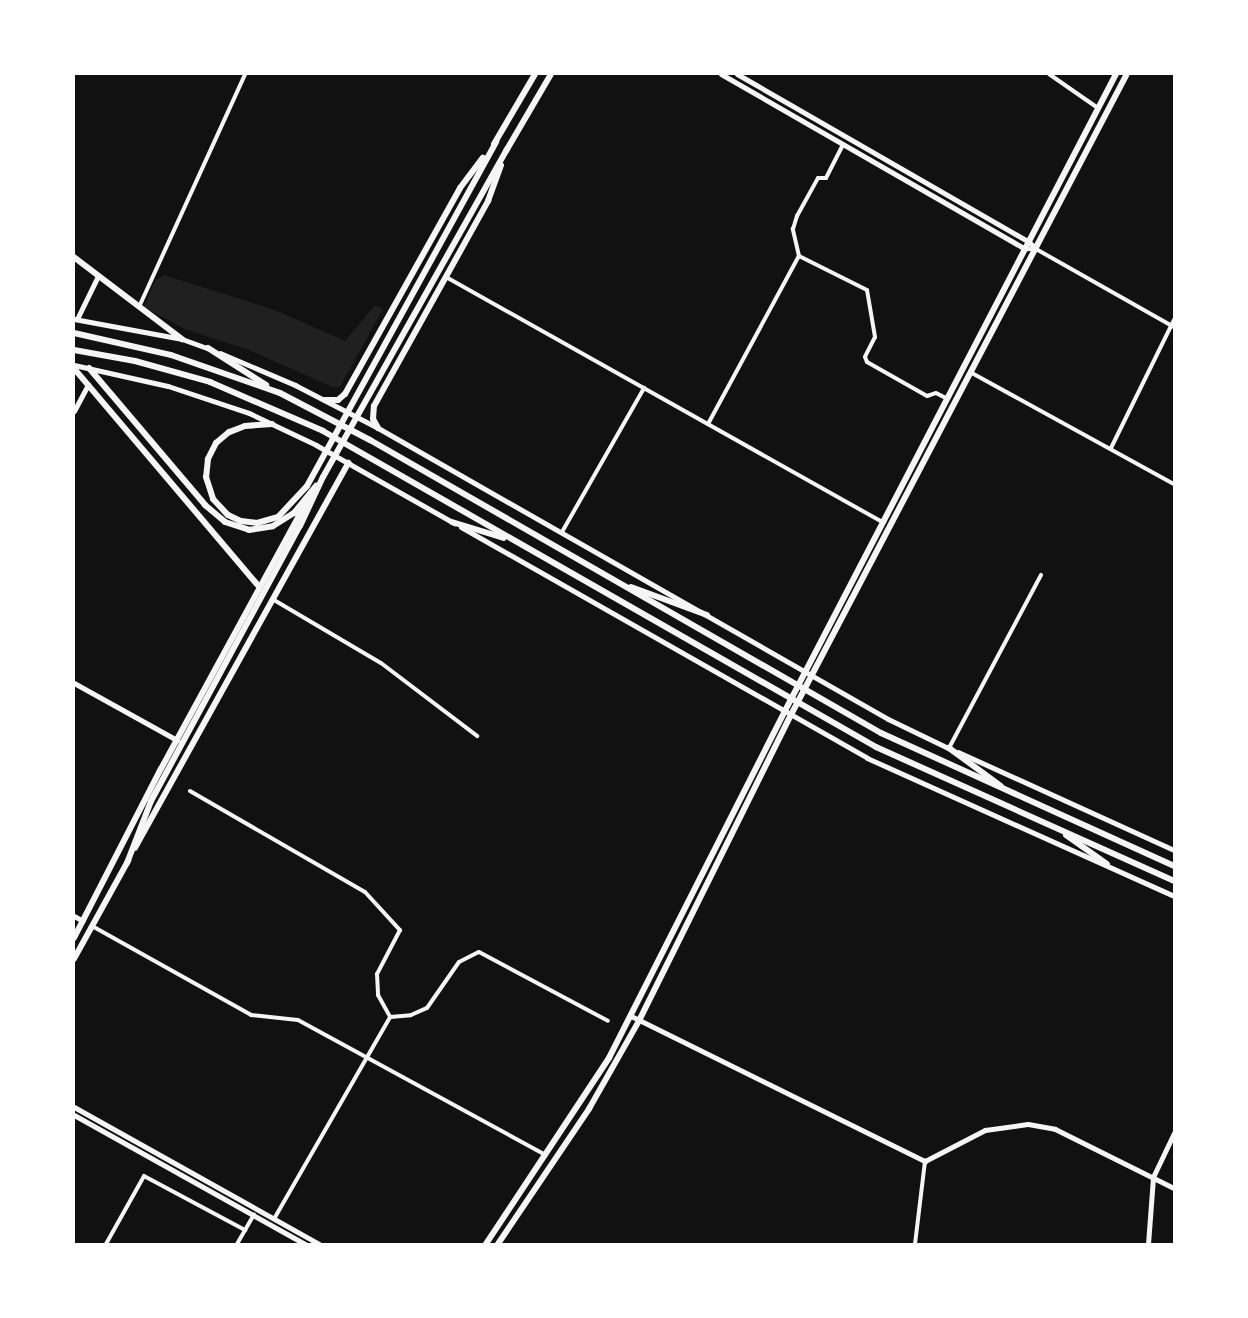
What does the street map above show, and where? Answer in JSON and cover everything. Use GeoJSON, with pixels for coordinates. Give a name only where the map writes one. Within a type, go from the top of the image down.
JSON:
{"type":"FeatureCollection","features":[{"type":"Feature","properties":{"kind":"main road"},"geometry":{"type":"LineString","coordinates":[[272,424],[237,428],[216,443],[206,469],[207,485],[212,499],[228,515],[249,522],[271,520],[291,507],[307,486],[535,74]]}},
{"type":"Feature","properties":{"kind":"main road"},"geometry":{"type":"LineString","coordinates":[[127,863],[151,801],[300,526],[323,477],[406,325],[550,74]]}},
{"type":"Feature","properties":{"kind":"main road"},"geometry":{"type":"LineString","coordinates":[[486,1244],[605,1066],[785,711],[807,673],[1116,74]]}},
{"type":"Feature","properties":{"kind":"main road"},"geometry":{"type":"LineString","coordinates":[[498,1244],[589,1109],[640,1021],[791,715],[970,372],[1036,250],[1126,74]]}},
{"type":"Feature","properties":{"kind":"main road"},"geometry":{"type":"LineString","coordinates":[[325,400],[338,400],[345,394],[460,188],[496,142]]}},
{"type":"Feature","properties":{"kind":"main road"},"geometry":{"type":"LineString","coordinates":[[378,428],[373,419],[374,406],[488,201],[507,149]]}},
{"type":"Feature","properties":{"kind":"main road"},"geometry":{"type":"LineString","coordinates":[[74,257],[182,339]]}},
{"type":"Feature","properties":{"kind":"main road"},"geometry":{"type":"LineString","coordinates":[[74,333],[171,355],[280,393]]}},
{"type":"Feature","properties":{"kind":"main road"},"geometry":{"type":"LineString","coordinates":[[379,334],[379,345],[386,353],[397,354],[406,348]]}},
{"type":"Feature","properties":{"kind":"main road"},"geometry":{"type":"LineString","coordinates":[[208,348],[280,393],[370,440],[880,733],[1174,866]]}},
{"type":"Feature","properties":{"kind":"main road"},"geometry":{"type":"LineString","coordinates":[[74,350],[172,371],[249,397],[323,431],[876,747],[1174,880]]}},
{"type":"Feature","properties":{"kind":"main road"},"geometry":{"type":"LineString","coordinates":[[74,367],[260,587]]}},
{"type":"Feature","properties":{"kind":"main road"},"geometry":{"type":"LineString","coordinates":[[89,368],[218,518],[249,530],[273,526],[288,518],[323,477]]}},
{"type":"Feature","properties":{"kind":"main road"},"geometry":{"type":"LineString","coordinates":[[74,938],[177,740],[333,455]]}},
{"type":"Feature","properties":{"kind":"main road"},"geometry":{"type":"LineString","coordinates":[[74,959],[348,463]]}},
{"type":"Feature","properties":{"kind":"main road"},"geometry":{"type":"LineString","coordinates":[[452,522],[514,541]]}},
{"type":"Feature","properties":{"kind":"main road"},"geometry":{"type":"LineString","coordinates":[[616,582],[707,614]]}},
{"type":"Feature","properties":{"kind":"main road"},"geometry":{"type":"LineString","coordinates":[[949,748],[1012,794]]}},
{"type":"Feature","properties":{"kind":"main road"},"geometry":{"type":"LineString","coordinates":[[1055,827],[1107,864]]}},
{"type":"Feature","properties":{"kind":"main road"},"geometry":{"type":"LineString","coordinates":[[83,921],[92,926]]}},
{"type":"Feature","properties":{"kind":"street"},"geometry":{"type":"LineString","coordinates":[[139,307],[244,74]]}},
{"type":"Feature","properties":{"kind":"street"},"geometry":{"type":"LineString","coordinates":[[721,74],[1025,249],[1036,250]]}},
{"type":"Feature","properties":{"kind":"street"},"geometry":{"type":"LineString","coordinates":[[737,74],[1029,242],[1036,250],[1173,326]]}},
{"type":"Feature","properties":{"kind":"street"},"geometry":{"type":"LineString","coordinates":[[1049,74],[1098,109]]}},
{"type":"Feature","properties":{"kind":"street"},"geometry":{"type":"LineString","coordinates":[[708,424],[799,256],[793,229],[797,216],[818,178],[826,178],[843,145]]}},
{"type":"Feature","properties":{"kind":"street"},"geometry":{"type":"LineString","coordinates":[[799,256],[867,290],[875,336],[864,357],[867,362],[927,396],[936,392],[948,399]]}},
{"type":"Feature","properties":{"kind":"street"},"geometry":{"type":"LineString","coordinates":[[98,276],[75,319],[182,339],[208,348],[325,400],[707,614],[888,719],[1174,850]]}},
{"type":"Feature","properties":{"kind":"street"},"geometry":{"type":"LineString","coordinates":[[446,277],[884,523]]}},
{"type":"Feature","properties":{"kind":"street"},"geometry":{"type":"LineString","coordinates":[[1112,448],[1173,326],[1174,320]]}},
{"type":"Feature","properties":{"kind":"street"},"geometry":{"type":"LineString","coordinates":[[74,367],[89,368],[168,386],[229,406],[272,424],[348,463],[791,715],[900,774],[1107,864],[1174,896]]}},
{"type":"Feature","properties":{"kind":"street"},"geometry":{"type":"LineString","coordinates":[[970,372],[1112,448],[1174,484]]}},
{"type":"Feature","properties":{"kind":"street"},"geometry":{"type":"LineString","coordinates":[[74,411],[88,385]]}},
{"type":"Feature","properties":{"kind":"street"},"geometry":{"type":"LineString","coordinates":[[562,532],[644,388]]}},
{"type":"Feature","properties":{"kind":"street"},"geometry":{"type":"LineString","coordinates":[[949,748],[1041,575]]}},
{"type":"Feature","properties":{"kind":"street"},"geometry":{"type":"LineString","coordinates":[[274,600],[381,663],[477,736]]}},
{"type":"Feature","properties":{"kind":"street"},"geometry":{"type":"LineString","coordinates":[[74,682],[177,740]]}},
{"type":"Feature","properties":{"kind":"street"},"geometry":{"type":"LineString","coordinates":[[190,791],[364,892],[400,930],[377,974],[378,995],[390,1017]]}},
{"type":"Feature","properties":{"kind":"street"},"geometry":{"type":"LineString","coordinates":[[74,916],[83,921]]}},
{"type":"Feature","properties":{"kind":"street"},"geometry":{"type":"LineString","coordinates":[[92,926],[252,1015],[298,1020],[369,1056],[546,1155]]}},
{"type":"Feature","properties":{"kind":"street"},"geometry":{"type":"LineString","coordinates":[[390,1017],[411,1015],[428,1008],[459,962],[479,952],[608,1021]]}},
{"type":"Feature","properties":{"kind":"street"},"geometry":{"type":"LineString","coordinates":[[631,1016],[925,1161]]}},
{"type":"Feature","properties":{"kind":"street"},"geometry":{"type":"LineString","coordinates":[[274,1219],[390,1017]]}},
{"type":"Feature","properties":{"kind":"street"},"geometry":{"type":"LineString","coordinates":[[74,1107],[319,1244]]}},
{"type":"Feature","properties":{"kind":"street"},"geometry":{"type":"LineString","coordinates":[[74,1115],[254,1214],[304,1244]]}},
{"type":"Feature","properties":{"kind":"street"},"geometry":{"type":"LineString","coordinates":[[925,1161],[985,1130],[1028,1124],[1055,1129],[1174,1188]]}},
{"type":"Feature","properties":{"kind":"street"},"geometry":{"type":"LineString","coordinates":[[1148,1244],[1153,1177],[1174,1133]]}},
{"type":"Feature","properties":{"kind":"street"},"geometry":{"type":"LineString","coordinates":[[916,1244],[925,1161]]}},
{"type":"Feature","properties":{"kind":"street"},"geometry":{"type":"LineString","coordinates":[[106,1244],[144,1176],[245,1230]]}},
{"type":"Feature","properties":{"kind":"street"},"geometry":{"type":"LineString","coordinates":[[237,1244],[254,1214]]}},
{"type":"Feature","properties":{"kind":"shaded area"},"geometry":{"type":"Polygon","coordinates":[[[164,275],[275,310],[345,341],[375,305],[383,309],[340,387],[333,387],[249,350],[187,330],[144,307],[155,281],[164,275]]]}}]}
